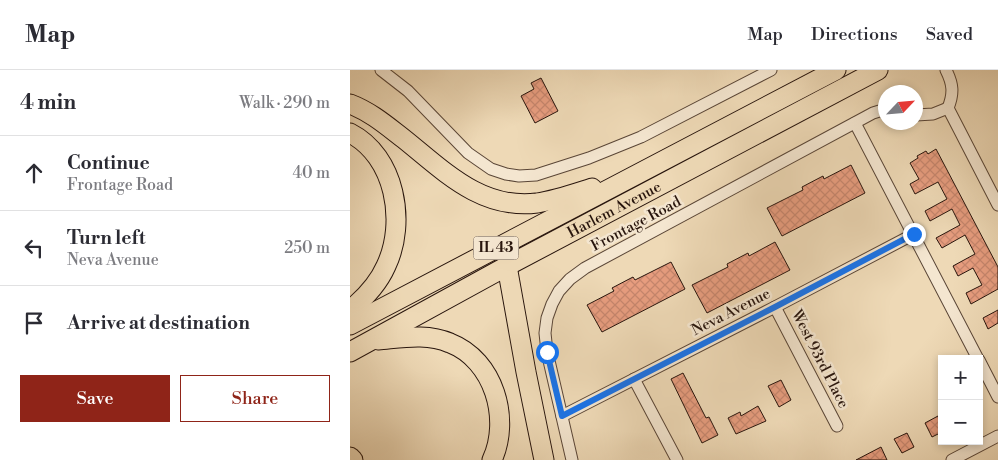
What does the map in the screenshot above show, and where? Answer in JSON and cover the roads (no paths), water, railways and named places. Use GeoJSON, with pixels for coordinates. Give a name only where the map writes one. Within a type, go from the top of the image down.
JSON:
{"type":"FeatureCollection","features":[{"type":"Feature","properties":{"kind":"main road","name":"Harlem Avenue"},"geometry":{"type":"LineString","coordinates":[[350,325],[836,70]]}},
{"type":"Feature","properties":{"kind":"main road","name":"Harlem Avenue"},"geometry":{"type":"LineString","coordinates":[[350,352],[507,266],[878,70]]}},
{"type":"Feature","properties":{"kind":"main road"},"geometry":{"type":"LineString","coordinates":[[350,104],[377,118],[464,187],[495,201],[535,203],[555,200],[643,171]]}},
{"type":"Feature","properties":{"kind":"main road"},"geometry":{"type":"LineString","coordinates":[[350,133],[365,143],[385,168],[390,181],[396,223],[393,245],[378,282],[366,297],[350,310]]}},
{"type":"Feature","properties":{"kind":"main road"},"geometry":{"type":"LineString","coordinates":[[507,266],[544,460]]}},
{"type":"Feature","properties":{"kind":"main road"},"geometry":{"type":"LineString","coordinates":[[370,341],[413,337],[437,339],[460,347],[472,356],[488,378],[496,399],[500,419],[499,437],[492,460]]}},
{"type":"Feature","properties":{"kind":"main road"},"geometry":{"type":"LineString","coordinates":[[350,456],[353,460]]}},
{"type":"Feature","properties":{"kind":"street"},"geometry":{"type":"LineString","coordinates":[[381,70],[408,91],[479,162],[491,169],[519,176],[536,175],[559,168],[640,137],[663,127],[768,71]]}},
{"type":"Feature","properties":{"kind":"street"},"geometry":{"type":"LineString","coordinates":[[946,70],[953,88],[948,108],[998,205]]}},
{"type":"Feature","properties":{"kind":"street"},"geometry":{"type":"LineString","coordinates":[[923,115],[933,114],[948,108]]}},
{"type":"Feature","properties":{"kind":"street","name":"Frontage Road"},"geometry":{"type":"LineString","coordinates":[[572,460],[547,352],[545,333],[547,318],[559,291],[570,279],[594,263],[878,111]]}},
{"type":"Feature","properties":{"kind":"street"},"geometry":{"type":"LineString","coordinates":[[855,123],[976,355]]}},
{"type":"Feature","properties":{"kind":"street","name":"Neva Avenue"},"geometry":{"type":"LineString","coordinates":[[562,416],[914,234]]}},
{"type":"Feature","properties":{"kind":"street","name":"West 93rd Place"},"geometry":{"type":"LineString","coordinates":[[775,307],[837,426]]}},
{"type":"Feature","properties":{"kind":"street"},"geometry":{"type":"LineString","coordinates":[[983,368],[998,396]]}},
{"type":"Feature","properties":{"kind":"street"},"geometry":{"type":"LineString","coordinates":[[634,378],[677,460]]}},
{"type":"Feature","properties":{"kind":"street"},"geometry":{"type":"LineString","coordinates":[[952,460],[998,436]]}}]}
